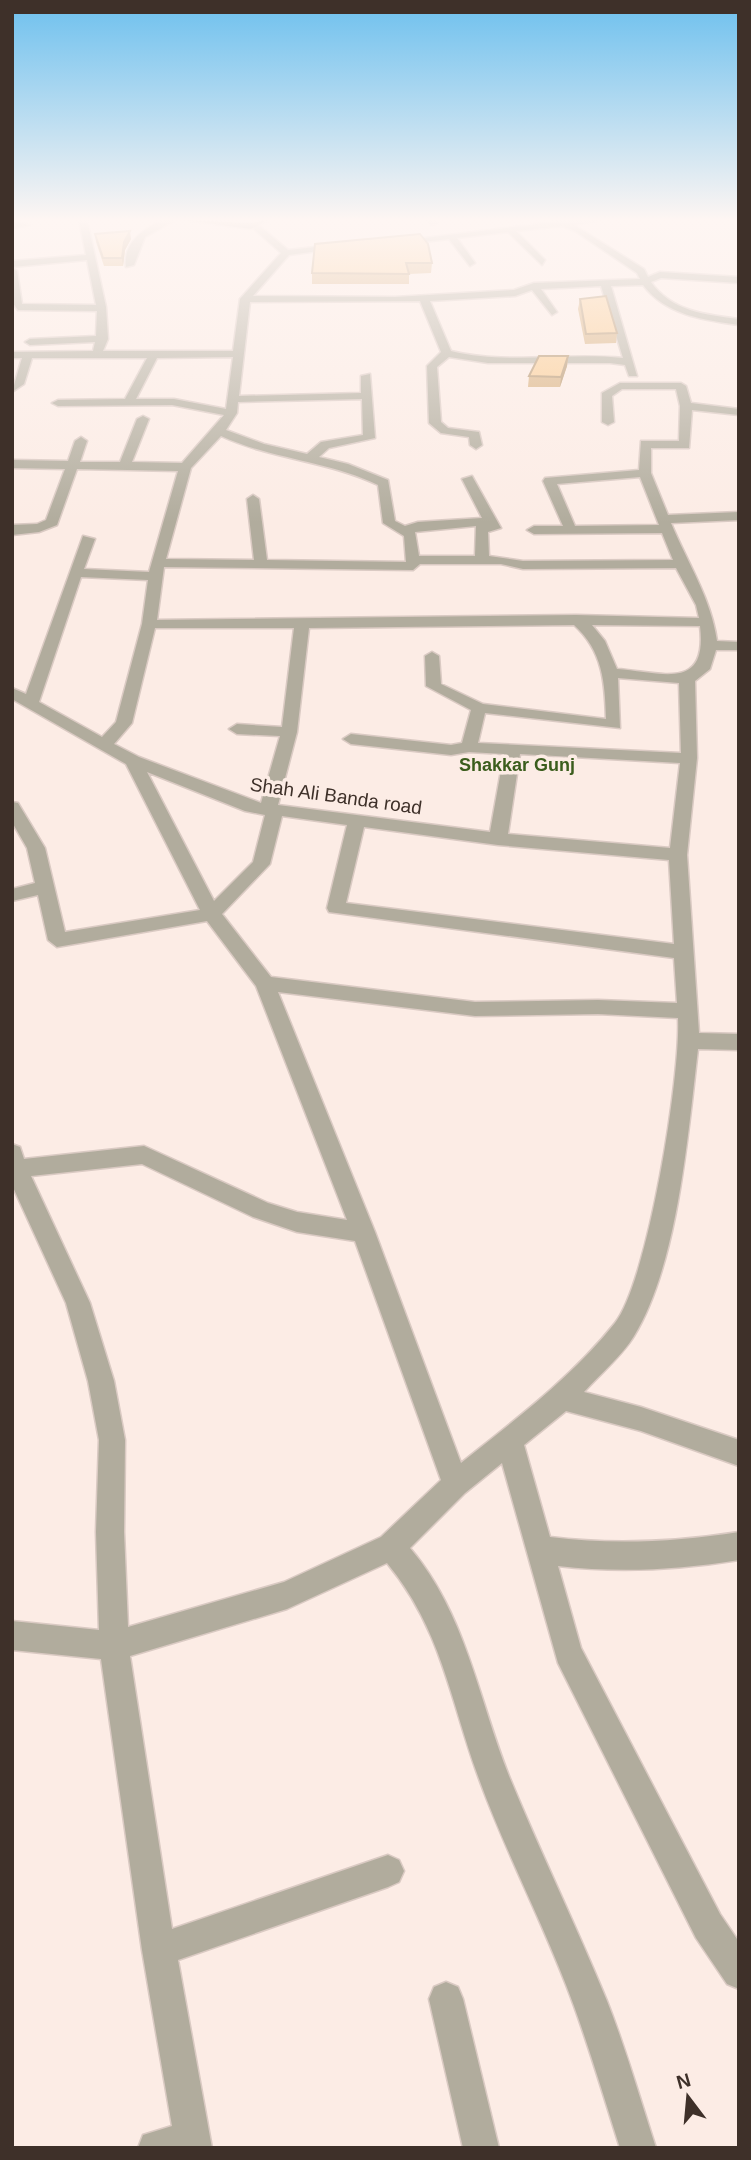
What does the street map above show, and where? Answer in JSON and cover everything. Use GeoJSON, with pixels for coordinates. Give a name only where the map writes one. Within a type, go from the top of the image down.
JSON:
{"type":"FeatureCollection","features":[{"type":"Feature","properties":{"kind":"street"},"geometry":{"type":"LineString","coordinates":[[92,359],[103,339],[102,321]]}},
{"type":"Feature","properties":{"kind":"street"},"geometry":{"type":"LineString","coordinates":[[104,745],[124,723],[149,624],[157,570],[185,467],[219,432],[231,413],[242,321]]}},
{"type":"Feature","properties":{"kind":"street"},"geometry":{"type":"LineString","coordinates":[[433,321],[447,353],[463,358],[558,358],[628,362]]}},
{"type":"Feature","properties":{"kind":"street"},"geometry":{"type":"LineString","coordinates":[[616,321],[638,386]]}},
{"type":"Feature","properties":{"kind":"street"},"geometry":{"type":"LineString","coordinates":[[30,342],[103,339]]}},
{"type":"Feature","properties":{"kind":"street"},"geometry":{"type":"LineString","coordinates":[[447,353],[432,366],[435,424],[445,431],[475,434],[476,445]]}},
{"type":"Feature","properties":{"kind":"street"},"geometry":{"type":"LineString","coordinates":[[12,355],[92,359],[238,354]]}},
{"type":"Feature","properties":{"kind":"street"},"geometry":{"type":"LineString","coordinates":[[12,389],[19,384],[28,355]]}},
{"type":"Feature","properties":{"kind":"street"},"geometry":{"type":"LineString","coordinates":[[129,402],[153,356]]}},
{"type":"Feature","properties":{"kind":"street"},"geometry":{"type":"LineString","coordinates":[[312,457],[325,444],[369,439],[366,376]]}},
{"type":"Feature","properties":{"kind":"street"},"geometry":{"type":"LineString","coordinates":[[608,422],[606,395],[620,386],[681,386],[686,406],[685,444],[645,444],[645,473],[681,565],[703,605],[710,645],[702,669],[687,679],[611,673]]}},
{"type":"Feature","properties":{"kind":"street"},"geometry":{"type":"LineString","coordinates":[[234,399],[366,396]]}},
{"type":"Feature","properties":{"kind":"street"},"geometry":{"type":"LineString","coordinates":[[58,403],[174,402],[186,407],[231,413]]}},
{"type":"Feature","properties":{"kind":"street"},"geometry":{"type":"LineString","coordinates":[[686,406],[739,412]]}},
{"type":"Feature","properties":{"kind":"street"},"geometry":{"type":"LineString","coordinates":[[125,466],[143,419]]}},
{"type":"Feature","properties":{"kind":"street"},"geometry":{"type":"LineString","coordinates":[[219,432],[259,448],[312,457],[346,467],[384,483],[389,523],[392,527],[407,530],[418,526],[490,521]]}},
{"type":"Feature","properties":{"kind":"street"},"geometry":{"type":"LineString","coordinates":[[13,529],[49,525],[81,441]]}},
{"type":"Feature","properties":{"kind":"street"},"geometry":{"type":"LineString","coordinates":[[12,464],[185,467]]}},
{"type":"Feature","properties":{"kind":"street"},"geometry":{"type":"LineString","coordinates":[[570,528],[549,481],[645,473]]}},
{"type":"Feature","properties":{"kind":"street"},"geometry":{"type":"LineString","coordinates":[[468,479],[494,528],[481,528],[482,560]]}},
{"type":"Feature","properties":{"kind":"street"},"geometry":{"type":"LineString","coordinates":[[253,499],[261,565]]}},
{"type":"Feature","properties":{"kind":"street"},"geometry":{"type":"LineString","coordinates":[[534,530],[665,524],[739,516]]}},
{"type":"Feature","properties":{"kind":"street"},"geometry":{"type":"LineString","coordinates":[[75,573],[261,565],[413,566],[407,530]]}},
{"type":"Feature","properties":{"kind":"street"},"geometry":{"type":"LineString","coordinates":[[31,702],[88,539]]}},
{"type":"Feature","properties":{"kind":"street"},"geometry":{"type":"LineString","coordinates":[[413,560],[482,560],[523,565],[681,565]]}},
{"type":"Feature","properties":{"kind":"street"},"geometry":{"type":"LineString","coordinates":[[149,624],[302,625],[576,620],[707,622]]}},
{"type":"Feature","properties":{"kind":"street"},"geometry":{"type":"LineString","coordinates":[[432,656],[434,686],[479,708],[614,724],[611,673],[596,635],[576,620]]}},
{"type":"Feature","properties":{"kind":"street"},"geometry":{"type":"LineString","coordinates":[[12,807],[37,848],[57,940],[212,914],[261,864],[289,732],[302,625]]}},
{"type":"Feature","properties":{"kind":"street"},"geometry":{"type":"LineString","coordinates":[[710,645],[739,646]]}},
{"type":"Feature","properties":{"kind":"street"},"geometry":{"type":"LineString","coordinates":[[12,1634],[114,1646],[287,1595],[391,1547],[456,1484],[510,1443],[562,1398],[625,1329],[649,1278],[677,1136],[689,1041],[678,855],[689,758],[687,679]]}},
{"type":"Feature","properties":{"kind":"street","name":"Shah Ali Banda road"},"geometry":{"type":"LineString","coordinates":[[12,693],[134,761],[251,807],[498,839],[678,855]]}},
{"type":"Feature","properties":{"kind":"street"},"geometry":{"type":"LineString","coordinates":[[469,747],[479,708]]}},
{"type":"Feature","properties":{"kind":"street"},"geometry":{"type":"LineString","coordinates":[[237,729],[289,732]]}},
{"type":"Feature","properties":{"kind":"street"},"geometry":{"type":"LineString","coordinates":[[351,739],[450,750],[469,747],[689,758]]}},
{"type":"Feature","properties":{"kind":"street"},"geometry":{"type":"LineString","coordinates":[[498,839],[513,750]]}},
{"type":"Feature","properties":{"kind":"street"},"geometry":{"type":"LineString","coordinates":[[134,761],[212,914],[265,983],[363,1232],[456,1484]]}},
{"type":"Feature","properties":{"kind":"street"},"geometry":{"type":"LineString","coordinates":[[357,821],[336,908],[682,952]]}},
{"type":"Feature","properties":{"kind":"street"},"geometry":{"type":"LineString","coordinates":[[12,895],[46,887]]}},
{"type":"Feature","properties":{"kind":"street"},"geometry":{"type":"LineString","coordinates":[[265,983],[475,1009],[597,1007],[688,1011]]}},
{"type":"Feature","properties":{"kind":"street"},"geometry":{"type":"LineString","coordinates":[[689,1041],[739,1042]]}},
{"type":"Feature","properties":{"kind":"street"},"geometry":{"type":"LineString","coordinates":[[156,2148],[193,2143],[159,1950],[114,1646],[112,1440],[101,1381],[78,1303],[13,1163],[144,1155],[261,1210],[297,1222],[363,1232]]}},
{"type":"Feature","properties":{"kind":"street"},"geometry":{"type":"LineString","coordinates":[[562,1398],[641,1419],[739,1453]]}},
{"type":"Feature","properties":{"kind":"street"},"geometry":{"type":"LineString","coordinates":[[510,1443],[568,1653],[708,1926],[739,1972]]}},
{"type":"Feature","properties":{"kind":"street"},"geometry":{"type":"LineString","coordinates":[[538,1550],[607,1558],[702,1552],[739,1546]]}},
{"type":"Feature","properties":{"kind":"street"},"geometry":{"type":"LineString","coordinates":[[391,1547],[419,1580],[435,1608],[462,1674],[493,1775],[591,2005],[638,2148]]}},
{"type":"Feature","properties":{"kind":"street"},"geometry":{"type":"LineString","coordinates":[[159,1950],[388,1871]]}},
{"type":"Feature","properties":{"kind":"street"},"geometry":{"type":"LineString","coordinates":[[446,1998],[481,2148]]}},
{"type":"Feature","properties":{"kind":"building"},"geometry":{"type":"Polygon","coordinates":[[[584,321],[613,321],[617,333],[586,334],[584,321]]]}},
{"type":"Feature","properties":{"kind":"building"},"geometry":{"type":"Polygon","coordinates":[[[539,356],[568,356],[561,377],[529,376],[539,356]]]}},
{"type":"Feature","properties":{"kind":"district","name":"Shakkar Gunj"},"geometry":{"type":"Point","coordinates":[517,765]}}]}
